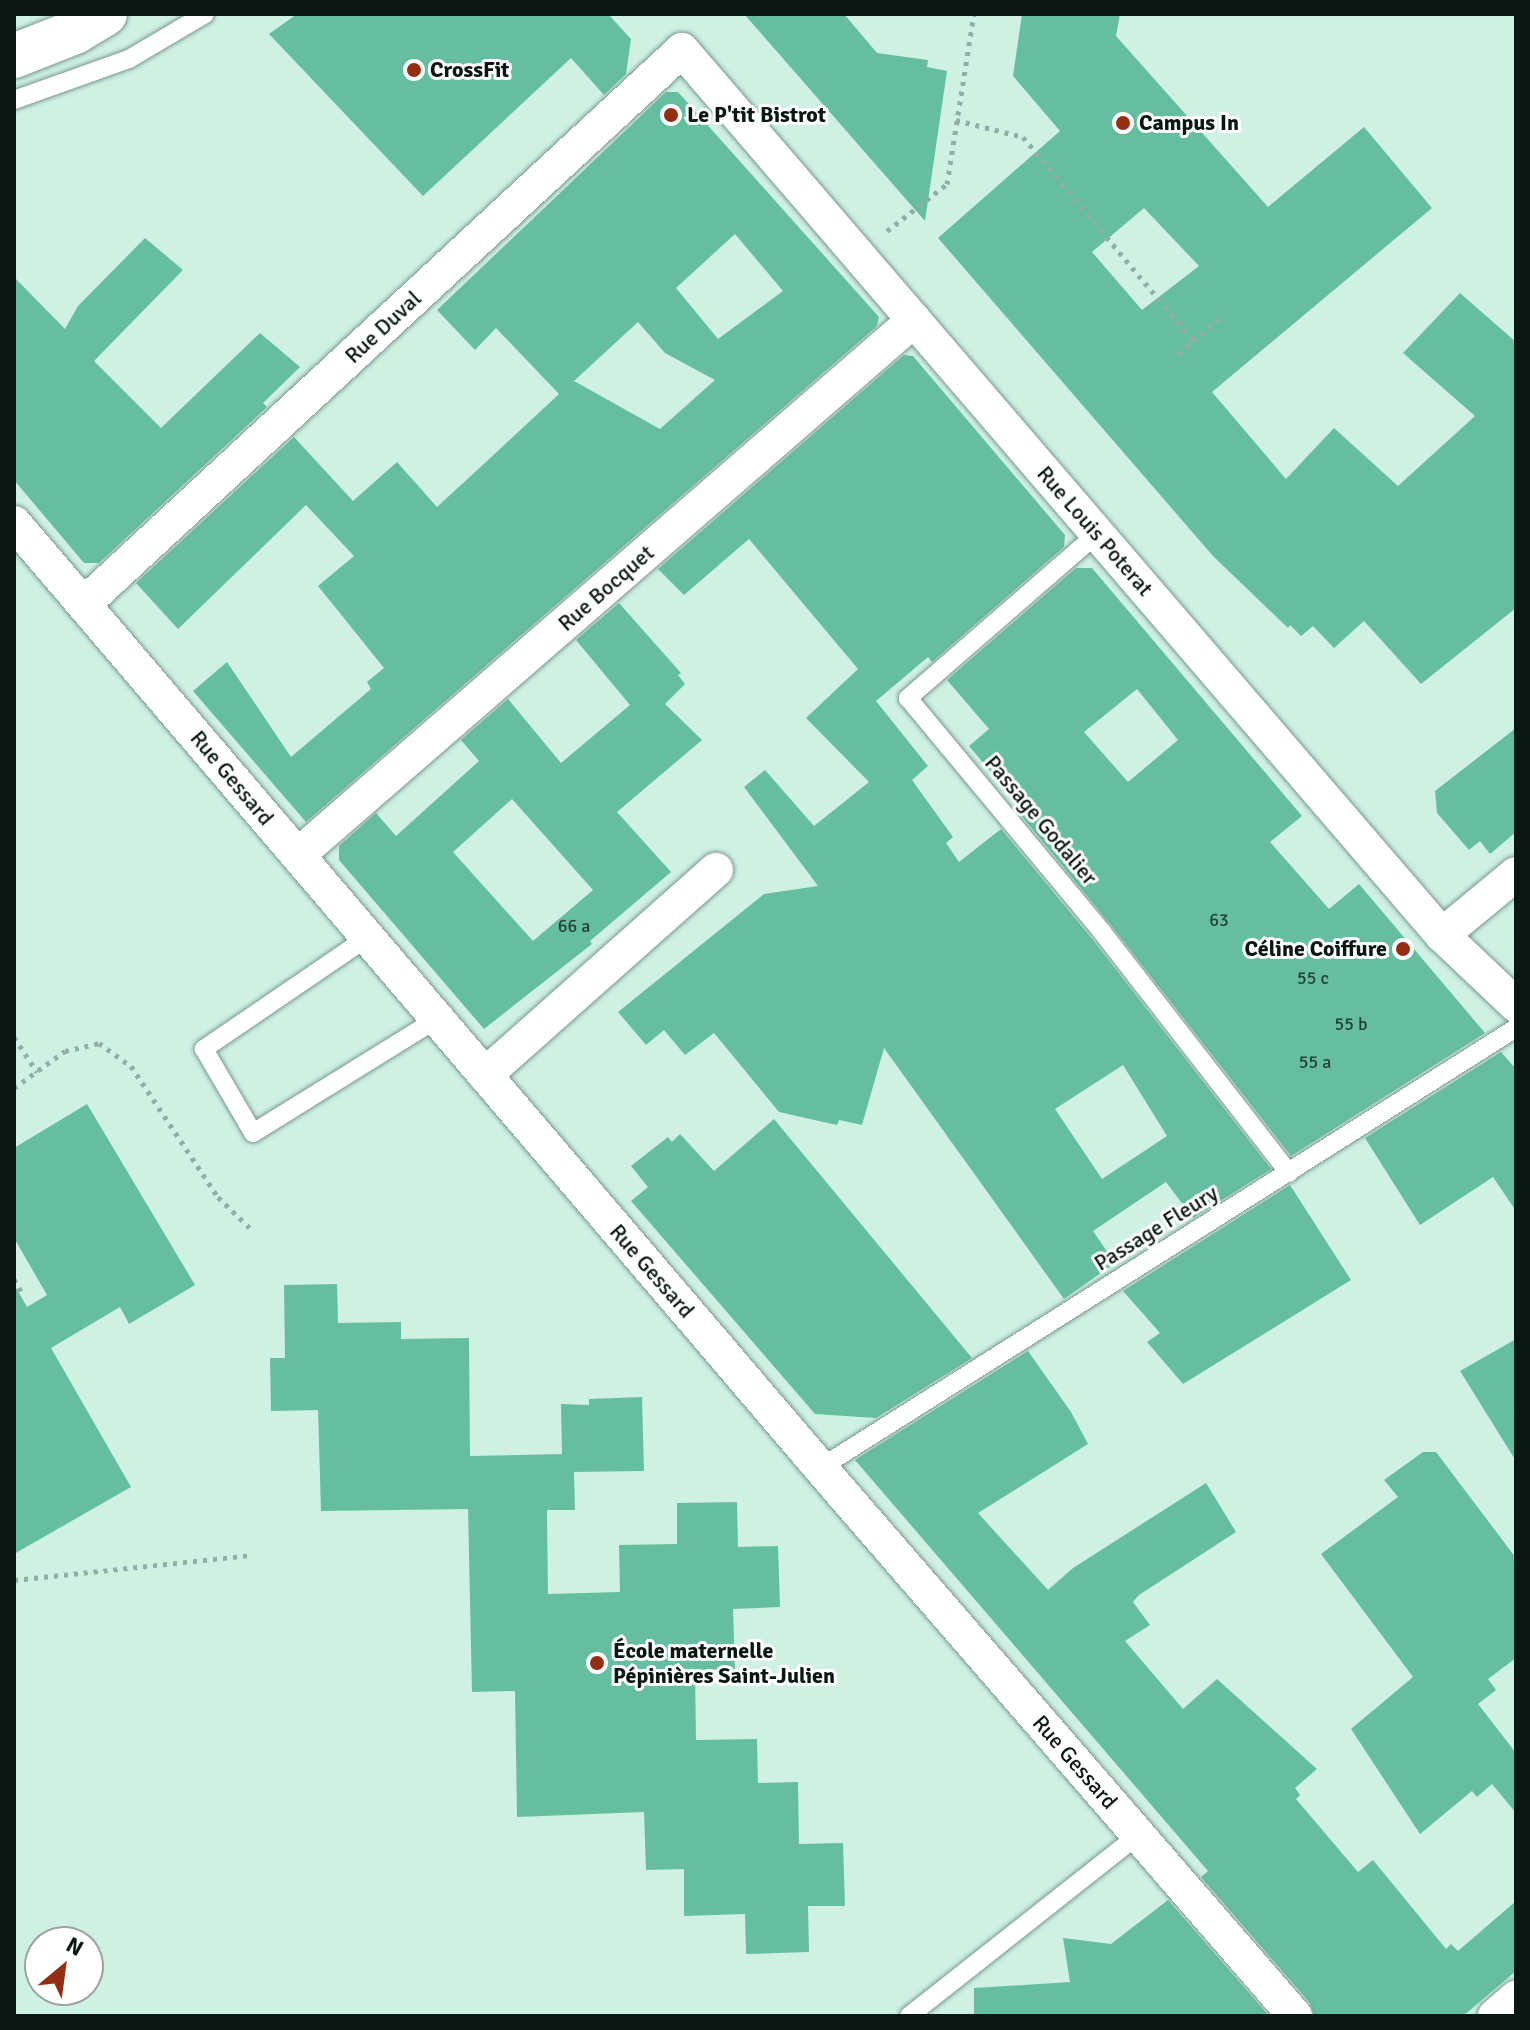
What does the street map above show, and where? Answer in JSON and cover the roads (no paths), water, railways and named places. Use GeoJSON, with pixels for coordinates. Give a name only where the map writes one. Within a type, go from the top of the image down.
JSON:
{"type":"FeatureCollection","features":[{"type":"Feature","properties":{"kind":"main road"},"geometry":{"type":"LineString","coordinates":[[14,56],[75,32],[105,14]]}},
{"type":"Feature","properties":{"kind":"street","name":"Rue Louis Poterat"},"geometry":{"type":"LineString","coordinates":[[682,50],[1442,935],[1516,1005]]}},
{"type":"Feature","properties":{"kind":"street","name":"Rue Duval"},"geometry":{"type":"LineString","coordinates":[[84,604],[682,50]]}},
{"type":"Feature","properties":{"kind":"street","name":"Rue Bocquet"},"geometry":{"type":"LineString","coordinates":[[298,855],[914,320]]}},
{"type":"Feature","properties":{"kind":"street","name":"Rue Gessard"},"geometry":{"type":"LineString","coordinates":[[14,523],[820,1468],[1295,2016]]}},
{"type":"Feature","properties":{"kind":"street"},"geometry":{"type":"LineString","coordinates":[[485,1075],[716,870]]}},
{"type":"Feature","properties":{"kind":"street"},"geometry":{"type":"LineString","coordinates":[[1442,935],[1516,874]]}},
{"type":"Feature","properties":{"kind":"street"},"geometry":{"type":"LineString","coordinates":[[1495,2016],[1516,1998]]}},
{"type":"Feature","properties":{"kind":"lane"},"geometry":{"type":"LineString","coordinates":[[14,100],[129,59],[205,14]]}},
{"type":"Feature","properties":{"kind":"lane","name":"Passage Godalier"},"geometry":{"type":"LineString","coordinates":[[1098,533],[908,698],[1102,932],[1289,1173]]}},
{"type":"Feature","properties":{"kind":"lane"},"geometry":{"type":"LineString","coordinates":[[368,937],[204,1049],[253,1133],[437,1019]]}},
{"type":"Feature","properties":{"kind":"lane","name":"Passage Fleury"},"geometry":{"type":"LineString","coordinates":[[820,1468],[1516,1028]]}},
{"type":"Feature","properties":{"kind":"lane"},"geometry":{"type":"LineString","coordinates":[[909,2016],[1138,1835]]}},
{"type":"Feature","properties":{"kind":"place","name":"CrossFit"},"geometry":{"type":"Point","coordinates":[414,70]}},
{"type":"Feature","properties":{"kind":"place","name":"Le P'tit Bistrot"},"geometry":{"type":"Point","coordinates":[671,115]}},
{"type":"Feature","properties":{"kind":"place","name":"Campus In"},"geometry":{"type":"Point","coordinates":[1123,123]}},
{"type":"Feature","properties":{"kind":"place","name":"Céline Coiffure"},"geometry":{"type":"Point","coordinates":[1403,949]}},
{"type":"Feature","properties":{"kind":"place","name":"École maternelle Pépinières Saint-Julien"},"geometry":{"type":"Point","coordinates":[597,1663]}}]}
